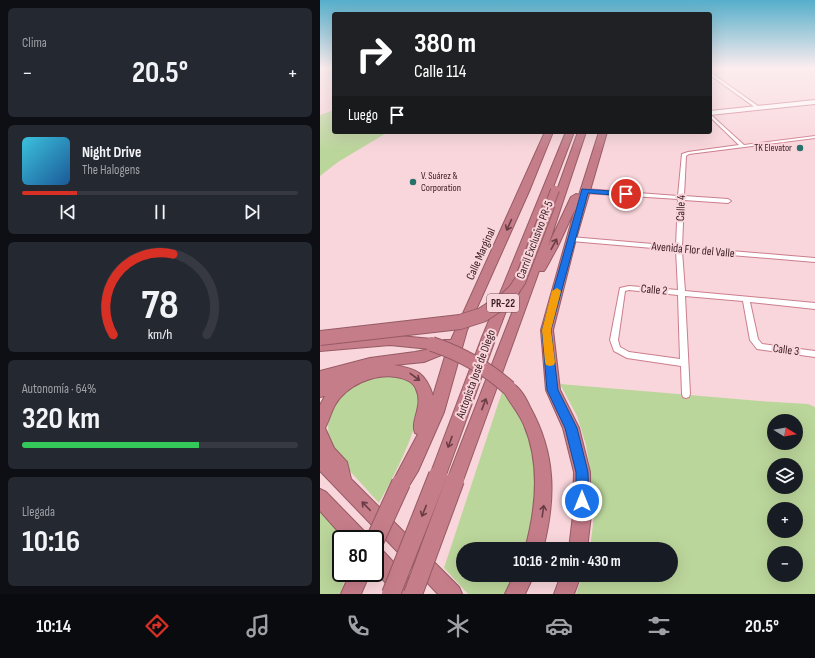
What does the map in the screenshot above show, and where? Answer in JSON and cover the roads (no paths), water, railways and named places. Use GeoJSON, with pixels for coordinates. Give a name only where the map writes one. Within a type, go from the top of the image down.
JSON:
{"type":"FeatureCollection","features":[{"type":"Feature","properties":{"kind":"highway","name":"Calle Marginal"},"geometry":{"type":"LineString","coordinates":[[461,330],[525,190],[526,184],[548,134]]}},
{"type":"Feature","properties":{"kind":"highway","name":"Carril Exclusivo PR-5"},"geometry":{"type":"LineString","coordinates":[[320,338],[460,322],[482,315],[493,309],[512,293],[520,281],[575,134]]}},
{"type":"Feature","properties":{"kind":"highway","name":"Autopista José de Diego"},"geometry":{"type":"LineString","coordinates":[[391,594],[447,477],[527,290],[575,134]]}},
{"type":"Feature","properties":{"kind":"highway","name":"Autopista José de Diego"},"geometry":{"type":"LineString","coordinates":[[414,594],[488,340],[575,134]]}},
{"type":"Feature","properties":{"kind":"highway"},"geometry":{"type":"LineString","coordinates":[[579,542],[582,515],[582,472],[571,428],[553,390],[547,330],[571,239],[597,151],[604,134]]}},
{"type":"Feature","properties":{"kind":"highway"},"geometry":{"type":"LineString","coordinates":[[527,290],[553,246],[573,206],[589,163],[597,151]]}},
{"type":"Feature","properties":{"kind":"highway"},"geometry":{"type":"LineString","coordinates":[[320,376],[376,362],[428,356],[443,349],[461,330]]}},
{"type":"Feature","properties":{"kind":"highway"},"geometry":{"type":"LineString","coordinates":[[380,530],[401,483],[412,466],[436,412],[461,330]]}},
{"type":"Feature","properties":{"kind":"highway"},"geometry":{"type":"LineString","coordinates":[[320,346],[388,340],[414,341],[432,344],[470,359],[491,372],[518,398],[536,434],[542,457],[545,494],[541,523],[536,542]]}},
{"type":"Feature","properties":{"kind":"highway"},"geometry":{"type":"LineString","coordinates":[[320,391],[354,368]]}},
{"type":"Feature","properties":{"kind":"highway"},"geometry":{"type":"LineString","coordinates":[[320,423],[323,411],[332,397],[343,386],[357,377],[370,372],[390,369],[404,371],[414,375],[424,386],[428,396],[428,404],[423,424],[405,464],[401,483]]}},
{"type":"Feature","properties":{"kind":"highway"},"geometry":{"type":"LineString","coordinates":[[320,433],[328,453],[341,468],[342,482]]}},
{"type":"Feature","properties":{"kind":"highway"},"geometry":{"type":"LineString","coordinates":[[320,459],[452,594]]}},
{"type":"Feature","properties":{"kind":"highway"},"geometry":{"type":"LineString","coordinates":[[320,498],[350,530]]}},
{"type":"Feature","properties":{"kind":"highway"},"geometry":{"type":"LineString","coordinates":[[384,567],[410,594]]}},
{"type":"Feature","properties":{"kind":"highway"},"geometry":{"type":"LineString","coordinates":[[351,594],[356,582]]}},
{"type":"Feature","properties":{"kind":"highway"},"geometry":{"type":"LineString","coordinates":[[564,594],[568,582]]}},
{"type":"Feature","properties":{"kind":"street"},"geometry":{"type":"LineString","coordinates":[[741,96],[757,107]]}},
{"type":"Feature","properties":{"kind":"street"},"geometry":{"type":"LineString","coordinates":[[712,114],[757,107],[815,102]]}},
{"type":"Feature","properties":{"kind":"street"},"geometry":{"type":"LineString","coordinates":[[712,116],[742,146]]}},
{"type":"Feature","properties":{"kind":"street","name":"Calle Marginal"},"geometry":{"type":"LineString","coordinates":[[525,190],[550,140],[552,134]]}},
{"type":"Feature","properties":{"kind":"street","name":"Calle 4"},"geometry":{"type":"LineString","coordinates":[[686,394],[679,248],[684,156],[688,153],[815,137]]}},
{"type":"Feature","properties":{"kind":"street"},"geometry":{"type":"LineString","coordinates":[[585,191],[728,201]]}},
{"type":"Feature","properties":{"kind":"street","name":"Avenida Flor del Valle"},"geometry":{"type":"LineString","coordinates":[[571,239],[815,260]]}},
{"type":"Feature","properties":{"kind":"street","name":"Calle 2"},"geometry":{"type":"LineString","coordinates":[[685,363],[627,355],[617,349],[614,340],[622,290],[629,288],[815,306]]}},
{"type":"Feature","properties":{"kind":"street","name":"Calle 3"},"geometry":{"type":"LineString","coordinates":[[746,299],[754,340],[760,347],[815,354]]}},
{"type":"Feature","properties":{"kind":"place","name":"TK Elevator"},"geometry":{"type":"Point","coordinates":[800,148]}},
{"type":"Feature","properties":{"kind":"place","name":"V. Suárez & Corporation"},"geometry":{"type":"Point","coordinates":[413,182]}}]}
